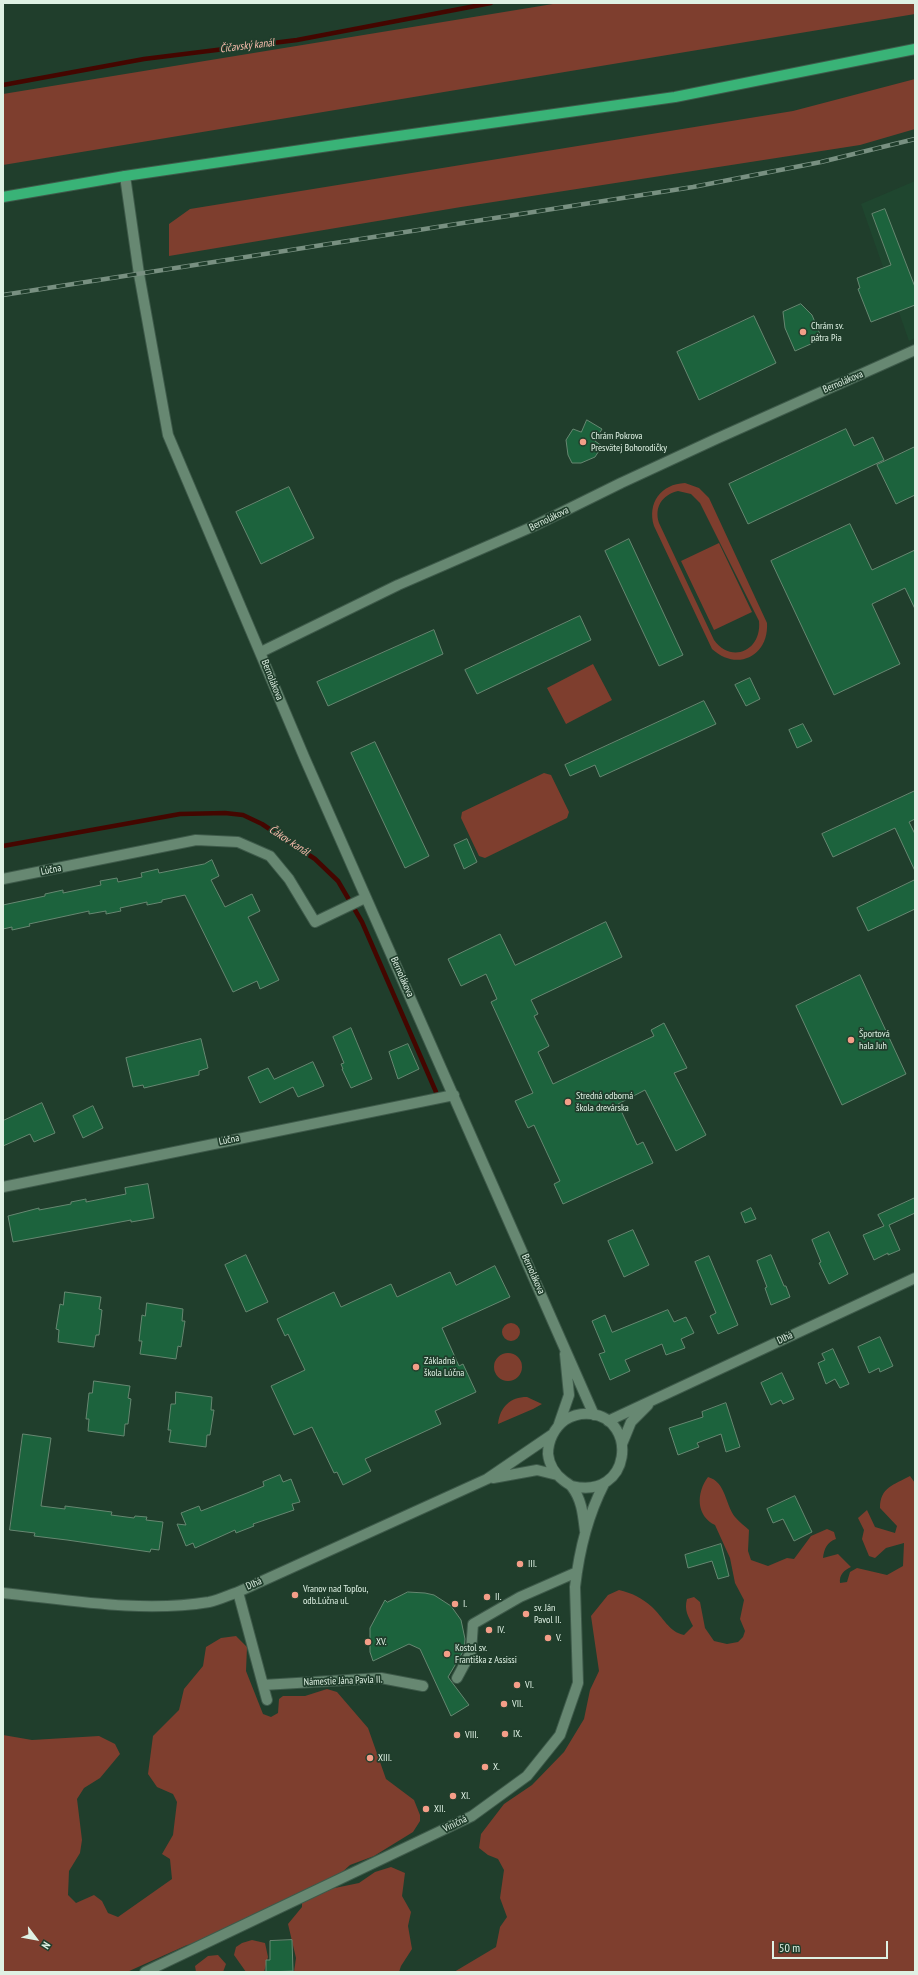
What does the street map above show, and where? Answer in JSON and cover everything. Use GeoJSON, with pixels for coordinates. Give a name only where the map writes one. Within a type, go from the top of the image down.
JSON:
{"type":"FeatureCollection","features":[{"type":"Feature","properties":{"kind":"main road"},"geometry":{"type":"LineString","coordinates":[[3,196],[125,176],[675,97],[915,49]]}},
{"type":"Feature","properties":{"kind":"street"},"geometry":{"type":"LineString","coordinates":[[125,176],[139,274],[168,435],[261,652]]}},
{"type":"Feature","properties":{"kind":"street","name":"Bernolákova"},"geometry":{"type":"LineString","coordinates":[[594,1414],[454,1095],[365,898],[261,652],[398,585],[534,526],[716,439],[915,350]]}},
{"type":"Feature","properties":{"kind":"street","name":"Lúčna"},"geometry":{"type":"LineString","coordinates":[[3,879],[196,840],[238,842],[270,856],[289,879],[315,922],[365,898]]}},
{"type":"Feature","properties":{"kind":"street","name":"Lúčna"},"geometry":{"type":"LineString","coordinates":[[3,1187],[454,1095]]}},
{"type":"Feature","properties":{"kind":"street","name":"Dlhá"},"geometry":{"type":"LineString","coordinates":[[608,1421],[915,1278]]}},
{"type":"Feature","properties":{"kind":"street"},"geometry":{"type":"LineString","coordinates":[[556,1475],[548,1455],[552,1434],[559,1424],[569,1396],[564,1346]]}},
{"type":"Feature","properties":{"kind":"street"},"geometry":{"type":"LineString","coordinates":[[622,1444],[631,1422],[656,1398]]}},
{"type":"Feature","properties":{"kind":"street"},"geometry":{"type":"LineString","coordinates":[[487,1479],[537,1470],[556,1475],[572,1486],[593,1488],[604,1484],[617,1471],[623,1454],[622,1444],[615,1428],[608,1421],[594,1414],[576,1415],[559,1424]]}},
{"type":"Feature","properties":{"kind":"street"},"geometry":{"type":"LineString","coordinates":[[487,1479],[552,1434]]}},
{"type":"Feature","properties":{"kind":"street","name":"Dlhá"},"geometry":{"type":"LineString","coordinates":[[3,1593],[99,1604],[159,1606],[211,1602],[238,1592],[487,1479]]}},
{"type":"Feature","properties":{"kind":"street","name":"Viničná"},"geometry":{"type":"LineString","coordinates":[[145,1972],[472,1816],[527,1776],[560,1735],[578,1683],[575,1587],[577,1572],[594,1503],[604,1484]]}},
{"type":"Feature","properties":{"kind":"street"},"geometry":{"type":"LineString","coordinates":[[572,1486],[580,1502],[586,1535]]}},
{"type":"Feature","properties":{"kind":"street"},"geometry":{"type":"LineString","coordinates":[[457,1678],[471,1652],[472,1624],[520,1597],[577,1572]]}},
{"type":"Feature","properties":{"kind":"street"},"geometry":{"type":"LineString","coordinates":[[238,1592],[267,1700]]}},
{"type":"Feature","properties":{"kind":"street","name":"Námestie Jána Pavla II."},"geometry":{"type":"LineString","coordinates":[[263,1684],[381,1678],[423,1686]]}},
{"type":"Feature","properties":{"kind":"shaded area"},"geometry":{"type":"Polygon","coordinates":[[[559,3],[915,3],[915,14],[3,165],[3,94],[559,3]]]}},
{"type":"Feature","properties":{"kind":"shaded area"},"geometry":{"type":"Polygon","coordinates":[[[915,79],[915,129],[860,145],[461,207],[169,256],[169,224],[190,209],[793,111],[915,79]]]}},
{"type":"Feature","properties":{"kind":"shaded area"},"geometry":{"type":"Polygon","coordinates":[[[915,181],[915,338],[909,341],[861,204],[915,181]]]}},
{"type":"Feature","properties":{"kind":"shaded area"},"geometry":{"type":"Polygon","coordinates":[[[685,483],[699,488],[709,498],[767,623],[766,635],[763,644],[757,652],[750,657],[741,660],[731,659],[722,656],[712,649],[654,526],[652,518],[654,503],[663,491],[676,484],[685,483]],[[678,491],[668,495],[661,502],[659,507],[659,523],[714,640],[721,647],[729,651],[744,651],[751,647],[756,640],[759,631],[759,621],[700,503],[691,494],[678,491]]]}},
{"type":"Feature","properties":{"kind":"shaded area"},"geometry":{"type":"Polygon","coordinates":[[[719,543],[752,612],[714,630],[681,561],[719,543]]]}},
{"type":"Feature","properties":{"kind":"shaded area"},"geometry":{"type":"Polygon","coordinates":[[[593,664],[612,700],[566,724],[547,688],[593,664]]]}},
{"type":"Feature","properties":{"kind":"shaded area"},"geometry":{"type":"Polygon","coordinates":[[[544,773],[551,775],[569,812],[567,818],[485,858],[479,856],[461,818],[462,812],[544,773]]]}},
{"type":"Feature","properties":{"kind":"shaded area"},"geometry":{"type":"Polygon","coordinates":[[[507,1323],[515,1323],[520,1328],[518,1339],[515,1341],[507,1341],[502,1336],[502,1328],[507,1323]]]}},
{"type":"Feature","properties":{"kind":"shaded area"},"geometry":{"type":"Polygon","coordinates":[[[508,1353],[518,1357],[522,1367],[518,1377],[508,1381],[498,1377],[494,1367],[498,1357],[508,1353]]]}},
{"type":"Feature","properties":{"kind":"shaded area"},"geometry":{"type":"Polygon","coordinates":[[[521,1397],[527,1397],[542,1404],[498,1424],[501,1413],[507,1404],[521,1397]]]}},
{"type":"Feature","properties":{"kind":"shaded area"},"geometry":{"type":"Polygon","coordinates":[[[910,1476],[915,1483],[915,1972],[454,1972],[496,1947],[500,1927],[507,1917],[500,1898],[504,1870],[498,1859],[488,1855],[479,1848],[481,1834],[504,1804],[532,1785],[564,1752],[584,1719],[590,1690],[599,1671],[591,1616],[608,1595],[619,1590],[637,1596],[652,1607],[674,1631],[684,1635],[693,1626],[687,1613],[686,1606],[687,1599],[694,1597],[700,1602],[705,1628],[714,1641],[727,1644],[738,1642],[743,1637],[745,1631],[740,1619],[744,1600],[735,1583],[730,1558],[715,1525],[704,1516],[701,1510],[701,1490],[708,1477],[714,1480],[722,1488],[735,1517],[749,1530],[748,1551],[751,1560],[768,1566],[787,1558],[794,1559],[811,1536],[827,1529],[834,1532],[836,1539],[826,1546],[823,1558],[838,1554],[851,1567],[842,1573],[840,1583],[847,1582],[850,1572],[857,1568],[887,1575],[903,1566],[904,1543],[886,1548],[875,1558],[869,1556],[862,1539],[864,1530],[858,1518],[867,1510],[875,1527],[895,1533],[897,1526],[880,1508],[882,1495],[893,1485],[910,1476]]]}},
{"type":"Feature","properties":{"kind":"shaded area"},"geometry":{"type":"Polygon","coordinates":[[[236,1636],[247,1647],[246,1671],[263,1714],[271,1717],[278,1713],[279,1699],[283,1696],[305,1696],[327,1689],[337,1692],[368,1728],[386,1779],[414,1800],[420,1815],[420,1821],[413,1832],[374,1856],[350,1865],[327,1886],[330,1889],[359,1883],[375,1872],[391,1867],[405,1873],[402,1896],[411,1912],[408,1926],[412,1949],[401,1966],[399,1972],[294,1972],[296,1958],[288,1924],[302,1907],[302,1897],[287,1898],[267,1913],[215,1941],[187,1945],[127,1972],[3,1972],[3,1735],[32,1740],[99,1736],[115,1744],[120,1754],[100,1778],[84,1788],[77,1799],[82,1840],[80,1853],[69,1871],[68,1895],[76,1903],[94,1895],[102,1901],[108,1913],[118,1917],[172,1879],[170,1859],[162,1854],[173,1835],[177,1802],[173,1794],[157,1787],[148,1774],[153,1736],[179,1710],[184,1689],[203,1666],[206,1647],[221,1638],[236,1636]]]}},
{"type":"Feature","properties":{"kind":"shaded area"},"geometry":{"type":"Polygon","coordinates":[[[252,1940],[265,1943],[268,1957],[264,1972],[246,1972],[234,1955],[236,1947],[242,1943],[252,1940]]]}},
{"type":"Feature","properties":{"kind":"shaded area"},"geometry":{"type":"Polygon","coordinates":[[[218,1955],[226,1964],[223,1972],[196,1972],[195,1966],[208,1956],[218,1955]]]}},
{"type":"Feature","properties":{"kind":"building"},"geometry":{"type":"Polygon","coordinates":[[[885,209],[915,287],[915,305],[871,322],[858,289],[860,288],[857,278],[891,265],[872,214],[885,209]]]}},
{"type":"Feature","properties":{"kind":"building","name":"Chrám sv. pátra Pia"},"geometry":{"type":"Polygon","coordinates":[[[801,304],[812,315],[822,339],[795,351],[785,328],[783,312],[801,304]]]}},
{"type":"Feature","properties":{"kind":"building"},"geometry":{"type":"Polygon","coordinates":[[[754,316],[776,363],[699,400],[677,352],[754,316]]]}},
{"type":"Feature","properties":{"kind":"building","name":"Chrám Pokrova Presvätej Bohorodičky"},"geometry":{"type":"Polygon","coordinates":[[[587,420],[602,429],[595,441],[602,446],[595,457],[581,463],[572,463],[568,455],[566,440],[573,429],[581,432],[587,420]]]}},
{"type":"Feature","properties":{"kind":"building"},"geometry":{"type":"Polygon","coordinates":[[[846,429],[854,446],[873,437],[884,460],[748,524],[729,484],[846,429]]]}},
{"type":"Feature","properties":{"kind":"building"},"geometry":{"type":"Polygon","coordinates":[[[915,447],[915,495],[896,504],[877,465],[915,447]]]}},
{"type":"Feature","properties":{"kind":"building"},"geometry":{"type":"Polygon","coordinates":[[[289,487],[314,538],[261,564],[236,512],[289,487]]]}},
{"type":"Feature","properties":{"kind":"building"},"geometry":{"type":"Polygon","coordinates":[[[850,524],[872,570],[915,550],[915,609],[905,588],[872,604],[900,664],[834,695],[771,561],[850,524]]]}},
{"type":"Feature","properties":{"kind":"building"},"geometry":{"type":"Polygon","coordinates":[[[629,539],[683,655],[659,666],[605,551],[629,539]]]}},
{"type":"Feature","properties":{"kind":"building"},"geometry":{"type":"Polygon","coordinates":[[[580,616],[591,640],[477,694],[465,670],[580,616]]]}},
{"type":"Feature","properties":{"kind":"building"},"geometry":{"type":"Polygon","coordinates":[[[434,630],[443,654],[328,706],[317,682],[434,630]]]}},
{"type":"Feature","properties":{"kind":"building"},"geometry":{"type":"Polygon","coordinates":[[[750,678],[760,699],[746,706],[735,685],[750,678]]]}},
{"type":"Feature","properties":{"kind":"building"},"geometry":{"type":"Polygon","coordinates":[[[704,701],[716,724],[600,777],[595,765],[570,776],[565,765],[704,701]]]}},
{"type":"Feature","properties":{"kind":"building"},"geometry":{"type":"Polygon","coordinates":[[[803,724],[812,741],[797,748],[789,730],[803,724]]]}},
{"type":"Feature","properties":{"kind":"building"},"geometry":{"type":"Polygon","coordinates":[[[375,742],[429,856],[405,868],[351,753],[375,742]]]}},
{"type":"Feature","properties":{"kind":"building"},"geometry":{"type":"Polygon","coordinates":[[[915,791],[915,819],[909,822],[915,834],[915,871],[895,828],[833,857],[822,834],[915,791]]]}},
{"type":"Feature","properties":{"kind":"building"},"geometry":{"type":"Polygon","coordinates":[[[467,839],[477,862],[464,869],[454,845],[467,839]]]}},
{"type":"Feature","properties":{"kind":"building"},"geometry":{"type":"Polygon","coordinates":[[[212,860],[219,876],[211,880],[225,907],[252,894],[260,911],[248,917],[279,980],[260,989],[257,981],[233,992],[185,895],[147,905],[147,902],[120,908],[121,911],[106,914],[106,911],[89,914],[89,911],[29,924],[30,926],[12,930],[12,927],[3,929],[3,905],[45,896],[45,894],[63,890],[63,893],[101,885],[100,881],[117,878],[118,882],[142,877],[141,873],[158,869],[159,873],[204,864],[212,860]]]}},
{"type":"Feature","properties":{"kind":"building"},"geometry":{"type":"Polygon","coordinates":[[[915,880],[915,909],[868,931],[857,908],[915,880]]]}},
{"type":"Feature","properties":{"kind":"building"},"geometry":{"type":"Polygon","coordinates":[[[606,922],[622,957],[531,1000],[538,1014],[534,1016],[549,1046],[538,1052],[553,1084],[654,1036],[651,1030],[664,1023],[687,1068],[674,1073],[706,1135],[676,1151],[645,1090],[618,1104],[637,1145],[643,1142],[653,1163],[563,1204],[554,1184],[560,1181],[534,1125],[528,1128],[515,1101],[533,1093],[491,1002],[497,999],[486,974],[461,986],[448,959],[500,934],[515,965],[606,922]]]}},
{"type":"Feature","properties":{"kind":"building","name":"Športová hala Juh"},"geometry":{"type":"Polygon","coordinates":[[[860,975],[906,1074],[842,1105],[796,1006],[860,975]]]}},
{"type":"Feature","properties":{"kind":"building"},"geometry":{"type":"Polygon","coordinates":[[[351,1028],[372,1079],[351,1088],[342,1069],[341,1064],[344,1063],[333,1037],[351,1028]]]}},
{"type":"Feature","properties":{"kind":"building"},"geometry":{"type":"Polygon","coordinates":[[[201,1039],[208,1068],[199,1071],[199,1075],[144,1088],[143,1085],[133,1087],[126,1058],[201,1039]]]}},
{"type":"Feature","properties":{"kind":"building"},"geometry":{"type":"Polygon","coordinates":[[[408,1044],[419,1069],[398,1079],[389,1052],[408,1044]]]}},
{"type":"Feature","properties":{"kind":"building"},"geometry":{"type":"Polygon","coordinates":[[[313,1062],[324,1086],[298,1097],[293,1087],[260,1103],[248,1077],[268,1068],[274,1079],[313,1062]]]}},
{"type":"Feature","properties":{"kind":"building"},"geometry":{"type":"Polygon","coordinates":[[[42,1103],[55,1133],[34,1142],[30,1134],[3,1146],[3,1121],[42,1103]]]}},
{"type":"Feature","properties":{"kind":"building"},"geometry":{"type":"Polygon","coordinates":[[[93,1106],[103,1128],[83,1138],[73,1116],[93,1106]]]}},
{"type":"Feature","properties":{"kind":"building"},"geometry":{"type":"Polygon","coordinates":[[[148,1184],[154,1218],[131,1222],[131,1220],[13,1242],[8,1216],[39,1208],[39,1210],[71,1204],[71,1202],[86,1199],[86,1202],[126,1194],[125,1188],[148,1184]]]}},
{"type":"Feature","properties":{"kind":"building"},"geometry":{"type":"Polygon","coordinates":[[[915,1198],[915,1213],[889,1225],[900,1250],[888,1255],[888,1253],[874,1260],[863,1235],[884,1226],[878,1215],[915,1198]]]}},
{"type":"Feature","properties":{"kind":"building"},"geometry":{"type":"Polygon","coordinates":[[[751,1208],[756,1219],[745,1223],[741,1213],[751,1208]]]}},
{"type":"Feature","properties":{"kind":"building"},"geometry":{"type":"Polygon","coordinates":[[[633,1230],[649,1265],[624,1277],[608,1241],[633,1230]]]}},
{"type":"Feature","properties":{"kind":"building"},"geometry":{"type":"Polygon","coordinates":[[[829,1232],[848,1274],[829,1284],[819,1263],[821,1262],[812,1240],[829,1232]]]}},
{"type":"Feature","properties":{"kind":"building"},"geometry":{"type":"Polygon","coordinates":[[[246,1255],[268,1302],[246,1312],[225,1265],[246,1255]]]}},
{"type":"Feature","properties":{"kind":"building"},"geometry":{"type":"Polygon","coordinates":[[[771,1255],[790,1297],[771,1305],[765,1288],[767,1287],[757,1261],[771,1255]]]}},
{"type":"Feature","properties":{"kind":"building"},"geometry":{"type":"Polygon","coordinates":[[[709,1256],[738,1325],[718,1334],[710,1316],[716,1313],[695,1262],[709,1256]]]}},
{"type":"Feature","properties":{"kind":"building"},"geometry":{"type":"Polygon","coordinates":[[[495,1266],[510,1297],[442,1328],[459,1366],[463,1364],[476,1392],[435,1411],[441,1424],[365,1459],[371,1471],[343,1485],[337,1472],[334,1473],[312,1427],[294,1435],[271,1386],[305,1370],[288,1334],[285,1336],[277,1319],[334,1292],[341,1307],[391,1284],[397,1297],[450,1272],[456,1285],[495,1266]]]}},
{"type":"Feature","properties":{"kind":"building"},"geometry":{"type":"Polygon","coordinates":[[[65,1292],[101,1297],[99,1309],[102,1310],[99,1335],[96,1335],[94,1347],[58,1342],[59,1330],[56,1329],[60,1304],[63,1305],[65,1292]]]}},
{"type":"Feature","properties":{"kind":"building"},"geometry":{"type":"Polygon","coordinates":[[[147,1303],[183,1309],[182,1321],[185,1321],[181,1347],[178,1346],[176,1359],[140,1354],[142,1341],[139,1341],[142,1315],[145,1316],[147,1303]]]}},
{"type":"Feature","properties":{"kind":"building"},"geometry":{"type":"Polygon","coordinates":[[[668,1310],[674,1322],[686,1317],[694,1333],[681,1339],[685,1348],[666,1355],[662,1344],[625,1360],[630,1371],[610,1380],[599,1354],[605,1352],[592,1321],[605,1315],[612,1332],[668,1310]]]}},
{"type":"Feature","properties":{"kind":"building"},"geometry":{"type":"Polygon","coordinates":[[[880,1337],[893,1366],[880,1372],[879,1368],[869,1373],[858,1347],[880,1337]]]}},
{"type":"Feature","properties":{"kind":"building"},"geometry":{"type":"Polygon","coordinates":[[[833,1349],[849,1384],[840,1388],[835,1379],[826,1384],[818,1363],[825,1360],[822,1354],[833,1349]]]}},
{"type":"Feature","properties":{"kind":"building"},"geometry":{"type":"Polygon","coordinates":[[[782,1373],[794,1399],[783,1404],[781,1400],[771,1405],[761,1383],[782,1373]]]}},
{"type":"Feature","properties":{"kind":"building"},"geometry":{"type":"Polygon","coordinates":[[[94,1381],[130,1386],[128,1398],[131,1399],[128,1424],[125,1424],[124,1436],[88,1431],[89,1419],[86,1419],[89,1393],[92,1393],[94,1381]]]}},
{"type":"Feature","properties":{"kind":"building"},"geometry":{"type":"Polygon","coordinates":[[[176,1392],[212,1397],[211,1410],[214,1410],[210,1435],[207,1435],[206,1447],[169,1442],[171,1430],[168,1430],[171,1404],[175,1404],[176,1392]]]}},
{"type":"Feature","properties":{"kind":"building"},"geometry":{"type":"Polygon","coordinates":[[[726,1403],[740,1447],[726,1452],[721,1434],[697,1443],[699,1447],[678,1455],[669,1428],[703,1417],[702,1412],[726,1403]]]}},
{"type":"Feature","properties":{"kind":"building"},"geometry":{"type":"Polygon","coordinates":[[[23,1434],[51,1438],[41,1506],[65,1509],[65,1506],[112,1512],[111,1515],[134,1518],[135,1516],[147,1517],[146,1520],[163,1522],[159,1550],[151,1549],[150,1552],[34,1536],[35,1533],[10,1530],[23,1434]]]}},
{"type":"Feature","properties":{"kind":"building"},"geometry":{"type":"Polygon","coordinates":[[[280,1475],[283,1482],[291,1479],[300,1502],[292,1504],[294,1510],[253,1524],[254,1526],[236,1533],[235,1530],[195,1548],[193,1543],[186,1546],[177,1524],[186,1525],[181,1513],[199,1506],[201,1511],[264,1486],[263,1482],[280,1475]]]}},
{"type":"Feature","properties":{"kind":"building"},"geometry":{"type":"Polygon","coordinates":[[[795,1496],[812,1532],[794,1541],[783,1519],[773,1523],[767,1509],[795,1496]]]}},
{"type":"Feature","properties":{"kind":"building"},"geometry":{"type":"Polygon","coordinates":[[[721,1544],[729,1576],[718,1579],[712,1561],[688,1568],[685,1555],[721,1544]]]}},
{"type":"Feature","properties":{"kind":"building","name":"Kostol sv. Františka z Assissi"},"geometry":{"type":"Polygon","coordinates":[[[408,1592],[434,1595],[451,1606],[461,1620],[465,1639],[464,1650],[448,1677],[469,1705],[451,1716],[420,1649],[409,1644],[373,1661],[370,1652],[370,1628],[385,1600],[387,1602],[408,1592]]]}},
{"type":"Feature","properties":{"kind":"building"},"geometry":{"type":"Polygon","coordinates":[[[292,1940],[293,1971],[266,1972],[266,1960],[270,1960],[270,1941],[292,1940]]]}},
{"type":"Feature","properties":{"kind":"waterway","name":"Čičavský kanál"},"geometry":{"type":"LineString","coordinates":[[3,85],[144,59],[297,40],[491,3]]}},
{"type":"Feature","properties":{"kind":"waterway","name":"Čákov kanál"},"geometry":{"type":"LineString","coordinates":[[3,846],[180,814],[225,813],[243,815],[262,824],[315,859],[338,881],[362,922],[436,1092]]}},
{"type":"Feature","properties":{"kind":"railway"},"geometry":{"type":"LineString","coordinates":[[3,295],[693,187],[821,162],[915,139]]}},
{"type":"Feature","properties":{"kind":"place","name":"Chrám sv. pátra Pia"},"geometry":{"type":"Point","coordinates":[803,332]}},
{"type":"Feature","properties":{"kind":"place","name":"Chrám Pokrova Presvätej Bohorodičky"},"geometry":{"type":"Point","coordinates":[583,442]}},
{"type":"Feature","properties":{"kind":"place","name":"Športová hala Juh"},"geometry":{"type":"Point","coordinates":[851,1040]}},
{"type":"Feature","properties":{"kind":"place","name":"Stredná odborná škola drevárska"},"geometry":{"type":"Point","coordinates":[568,1102]}},
{"type":"Feature","properties":{"kind":"place","name":"Základná škola Lúčna"},"geometry":{"type":"Point","coordinates":[416,1367]}},
{"type":"Feature","properties":{"kind":"place","name":"III."},"geometry":{"type":"Point","coordinates":[520,1564]}},
{"type":"Feature","properties":{"kind":"place","name":"Vranov nad Topľou, odb.Lúčna ul."},"geometry":{"type":"Point","coordinates":[295,1595]}},
{"type":"Feature","properties":{"kind":"place","name":"II."},"geometry":{"type":"Point","coordinates":[487,1597]}},
{"type":"Feature","properties":{"kind":"place","name":"I."},"geometry":{"type":"Point","coordinates":[455,1604]}},
{"type":"Feature","properties":{"kind":"place","name":"sv. Ján Pavol II."},"geometry":{"type":"Point","coordinates":[526,1614]}},
{"type":"Feature","properties":{"kind":"place","name":"IV."},"geometry":{"type":"Point","coordinates":[489,1630]}},
{"type":"Feature","properties":{"kind":"place","name":"V."},"geometry":{"type":"Point","coordinates":[548,1638]}},
{"type":"Feature","properties":{"kind":"place","name":"XV."},"geometry":{"type":"Point","coordinates":[368,1642]}},
{"type":"Feature","properties":{"kind":"place","name":"Kostol sv. Františka z Assissi"},"geometry":{"type":"Point","coordinates":[447,1654]}},
{"type":"Feature","properties":{"kind":"place","name":"VI."},"geometry":{"type":"Point","coordinates":[517,1685]}},
{"type":"Feature","properties":{"kind":"place","name":"VII."},"geometry":{"type":"Point","coordinates":[504,1704]}},
{"type":"Feature","properties":{"kind":"place","name":"IX."},"geometry":{"type":"Point","coordinates":[505,1734]}},
{"type":"Feature","properties":{"kind":"place","name":"VIII."},"geometry":{"type":"Point","coordinates":[457,1735]}},
{"type":"Feature","properties":{"kind":"place","name":"XIII."},"geometry":{"type":"Point","coordinates":[370,1758]}},
{"type":"Feature","properties":{"kind":"place","name":"X."},"geometry":{"type":"Point","coordinates":[485,1767]}},
{"type":"Feature","properties":{"kind":"place","name":"XI."},"geometry":{"type":"Point","coordinates":[453,1796]}},
{"type":"Feature","properties":{"kind":"place","name":"XII."},"geometry":{"type":"Point","coordinates":[426,1809]}}]}
